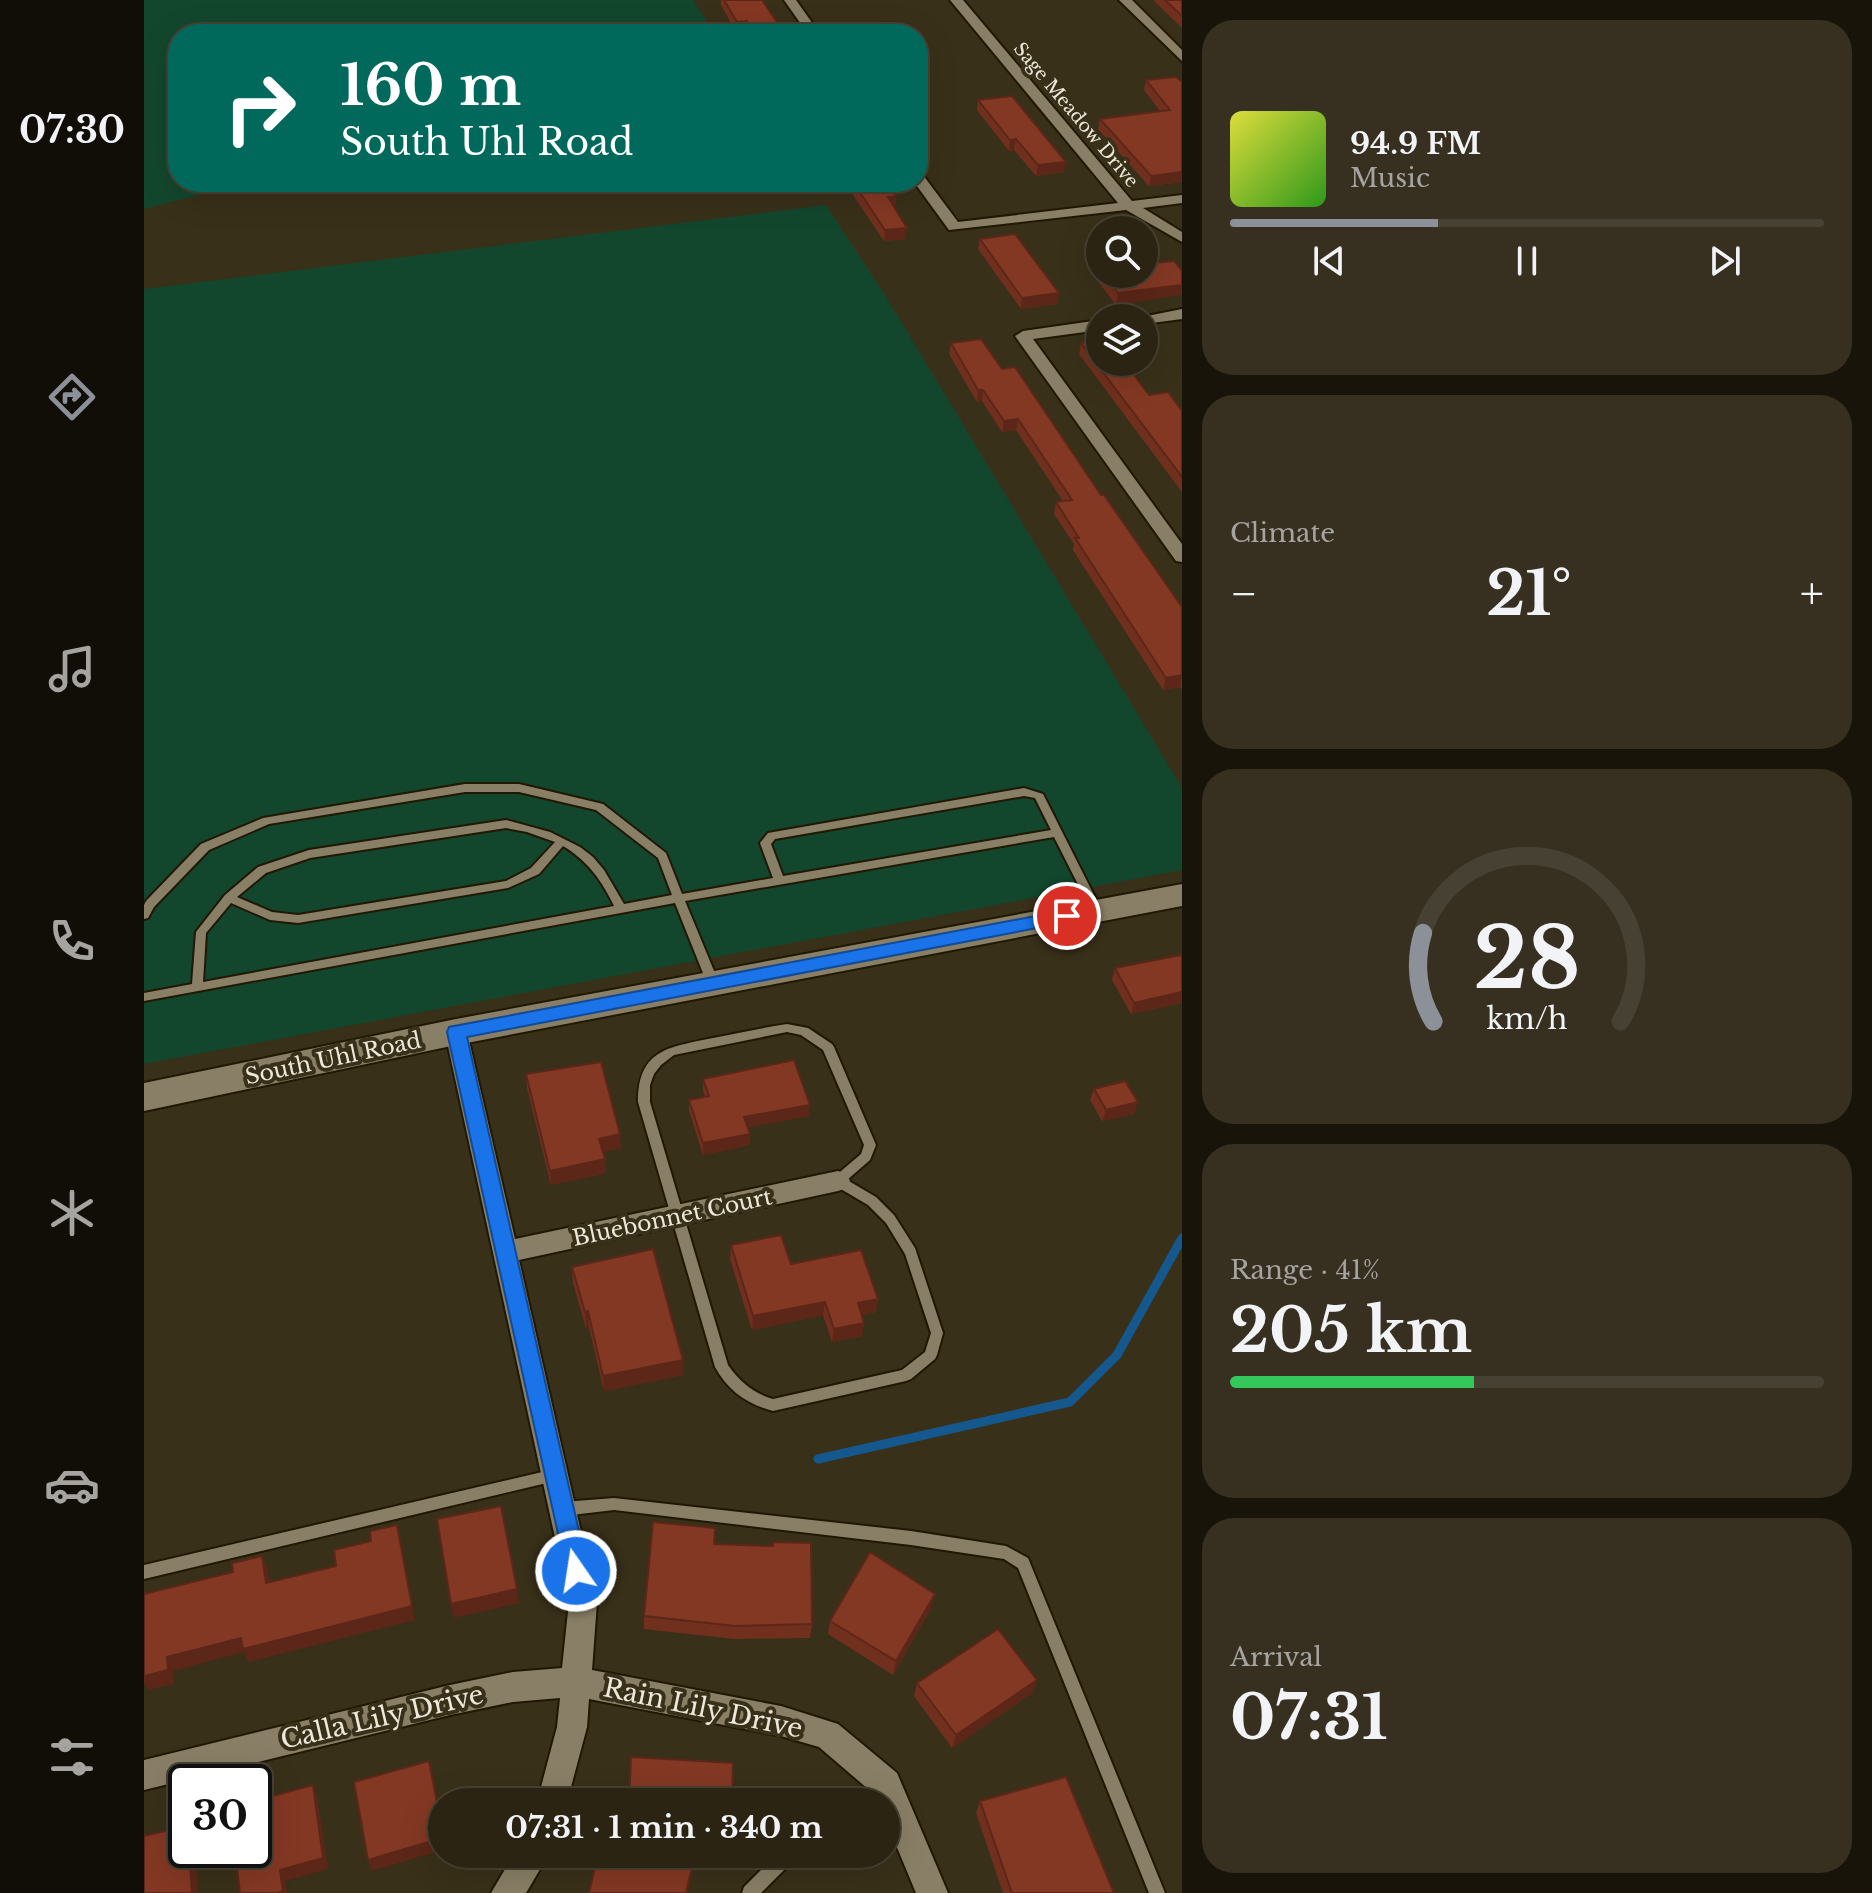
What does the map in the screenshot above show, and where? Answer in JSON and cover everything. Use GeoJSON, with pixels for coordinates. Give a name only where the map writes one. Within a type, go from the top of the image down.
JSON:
{"type":"FeatureCollection","features":[{"type":"Feature","properties":{"kind":"main road","name":"South Uhl Road"},"geometry":{"type":"LineString","coordinates":[[144,1097],[456,1032],[1182,895]]}},
{"type":"Feature","properties":{"kind":"street"},"geometry":{"type":"LineString","coordinates":[[790,0],[807,24]]}},
{"type":"Feature","properties":{"kind":"street","name":"Sage Meadow Drive"},"geometry":{"type":"LineString","coordinates":[[956,0],[1128,205],[1182,238]]}},
{"type":"Feature","properties":{"kind":"street"},"geometry":{"type":"LineString","coordinates":[[1125,0],[1182,57]]}},
{"type":"Feature","properties":{"kind":"street"},"geometry":{"type":"LineString","coordinates":[[928,192],[954,227],[1182,199]]}},
{"type":"Feature","properties":{"kind":"street"},"geometry":{"type":"LineString","coordinates":[[1158,317],[1182,314]]}},
{"type":"Feature","properties":{"kind":"street"},"geometry":{"type":"LineString","coordinates":[[1086,327],[1023,336],[1182,557]]}},
{"type":"Feature","properties":{"kind":"street"},"geometry":{"type":"LineString","coordinates":[[456,1032],[583,1602],[572,1727],[556,1788]]}},
{"type":"Feature","properties":{"kind":"street","name":"Bluebonnet Court"},"geometry":{"type":"LineString","coordinates":[[505,1252],[838,1181]]}},
{"type":"Feature","properties":{"kind":"street","name":"Calla Lily Drive"},"geometry":{"type":"LineString","coordinates":[[144,1775],[450,1700],[513,1687],[576,1682]]}},
{"type":"Feature","properties":{"kind":"street","name":"Rain Lily Drive"},"geometry":{"type":"LineString","coordinates":[[576,1682],[781,1721],[827,1735],[886,1784],[932,1893]]}},
{"type":"Feature","properties":{"kind":"street"},"geometry":{"type":"LineString","coordinates":[[507,1893],[524,1868]]}},
{"type":"Feature","properties":{"kind":"lane"},"geometry":{"type":"LineString","coordinates":[[144,915],[150,904],[205,847],[267,821],[465,788],[519,788],[599,807],[662,856],[713,983]]}},
{"type":"Feature","properties":{"kind":"lane"},"geometry":{"type":"LineString","coordinates":[[779,881],[765,843],[772,836],[1024,792],[1039,796],[1097,911]]}},
{"type":"Feature","properties":{"kind":"lane"},"geometry":{"type":"LineString","coordinates":[[197,987],[201,932],[229,898],[262,870],[309,854],[506,824],[532,829],[588,855],[607,879],[621,909]]}},
{"type":"Feature","properties":{"kind":"lane"},"geometry":{"type":"LineString","coordinates":[[144,997],[679,898],[1057,833]]}},
{"type":"Feature","properties":{"kind":"lane"},"geometry":{"type":"LineString","coordinates":[[229,898],[270,916],[298,919],[508,884],[535,871],[561,842]]}},
{"type":"Feature","properties":{"kind":"lane"},"geometry":{"type":"LineString","coordinates":[[787,1028],[817,1037],[828,1047],[870,1145],[866,1157],[838,1181],[872,1201],[890,1219],[911,1252],[937,1333],[930,1355],[906,1375],[773,1405],[755,1400],[735,1387],[722,1367],[644,1102],[647,1072],[655,1061],[671,1051],[787,1028]]}},
{"type":"Feature","properties":{"kind":"lane"},"geometry":{"type":"LineString","coordinates":[[144,1572],[555,1475]]}},
{"type":"Feature","properties":{"kind":"lane"},"geometry":{"type":"LineString","coordinates":[[563,1509],[614,1504],[911,1538],[1006,1553],[1023,1563],[1157,1893]]}},
{"type":"Feature","properties":{"kind":"lane"},"geometry":{"type":"LineString","coordinates":[[880,1788],[886,1784]]}},
{"type":"Feature","properties":{"kind":"lane"},"geometry":{"type":"LineString","coordinates":[[750,1893],[774,1868]]}},
{"type":"Feature","properties":{"kind":"green space"},"geometry":{"type":"Polygon","coordinates":[[[144,0],[693,0],[709,24],[168,24],[168,192],[210,192],[144,209],[144,0]]]}},
{"type":"Feature","properties":{"kind":"green space"},"geometry":{"type":"Polygon","coordinates":[[[826,205],[885,295],[1182,788],[1182,870],[144,1064],[144,289],[826,205]]]}},
{"type":"Feature","properties":{"kind":"building"},"geometry":{"type":"Polygon","coordinates":[[[724,0],[762,0],[778,24],[749,24],[747,21],[737,22],[724,0]]]}},
{"type":"Feature","properties":{"kind":"building"},"geometry":{"type":"Polygon","coordinates":[[[1165,0],[1182,0],[1182,16],[1165,0]]]}},
{"type":"Feature","properties":{"kind":"building"},"geometry":{"type":"Polygon","coordinates":[[[1176,77],[1182,82],[1182,172],[1151,176],[1100,119],[1170,110],[1146,80],[1176,77]]]}},
{"type":"Feature","properties":{"kind":"building"},"geometry":{"type":"Polygon","coordinates":[[[1012,96],[1066,162],[1038,165],[1016,139],[1010,140],[978,100],[1012,96]]]}},
{"type":"Feature","properties":{"kind":"building"},"geometry":{"type":"Polygon","coordinates":[[[860,192],[893,192],[896,196],[888,197],[907,228],[885,230],[860,192]]]}},
{"type":"Feature","properties":{"kind":"building"},"geometry":{"type":"Polygon","coordinates":[[[1015,234],[1059,293],[1022,298],[980,239],[1015,234]]]}},
{"type":"Feature","properties":{"kind":"building"},"geometry":{"type":"Polygon","coordinates":[[[1174,261],[1182,271],[1182,285],[1158,288],[1158,263],[1174,261]]]}},
{"type":"Feature","properties":{"kind":"building"},"geometry":{"type":"Polygon","coordinates":[[[1114,288],[1158,288],[1118,293],[1114,288]]]}},
{"type":"Feature","properties":{"kind":"building"},"geometry":{"type":"Polygon","coordinates":[[[981,339],[1002,369],[1015,367],[1101,495],[1104,495],[1182,607],[1182,675],[1166,678],[1075,538],[1079,538],[1056,502],[1072,500],[1018,419],[1004,421],[983,390],[978,390],[951,343],[981,339]]]}},
{"type":"Feature","properties":{"kind":"building"},"geometry":{"type":"Polygon","coordinates":[[[1106,376],[1135,376],[1149,395],[1168,392],[1182,411],[1182,477],[1106,376]]]}},
{"type":"Feature","properties":{"kind":"building"},"geometry":{"type":"Polygon","coordinates":[[[1181,955],[1182,992],[1134,1003],[1115,968],[1181,955]]]}},
{"type":"Feature","properties":{"kind":"building"},"geometry":{"type":"Polygon","coordinates":[[[794,1060],[810,1105],[744,1117],[750,1134],[703,1143],[689,1100],[709,1096],[703,1079],[794,1060]]]}},
{"type":"Feature","properties":{"kind":"building"},"geometry":{"type":"Polygon","coordinates":[[[601,1062],[620,1134],[599,1139],[605,1159],[550,1171],[526,1074],[601,1062]]]}},
{"type":"Feature","properties":{"kind":"building"},"geometry":{"type":"Polygon","coordinates":[[[1125,1081],[1138,1102],[1106,1110],[1094,1089],[1125,1081]]]}},
{"type":"Feature","properties":{"kind":"building"},"geometry":{"type":"Polygon","coordinates":[[[781,1235],[791,1264],[861,1250],[878,1299],[858,1303],[864,1323],[834,1329],[825,1302],[753,1316],[731,1245],[781,1235]]]}},
{"type":"Feature","properties":{"kind":"building"},"geometry":{"type":"Polygon","coordinates":[[[653,1249],[683,1360],[603,1376],[588,1311],[585,1312],[572,1267],[653,1249]]]}},
{"type":"Feature","properties":{"kind":"building"},"geometry":{"type":"Polygon","coordinates":[[[501,1506],[517,1589],[451,1604],[437,1519],[501,1506]]]}},
{"type":"Feature","properties":{"kind":"building"},"geometry":{"type":"Polygon","coordinates":[[[653,1522],[715,1528],[714,1544],[773,1546],[773,1542],[811,1543],[812,1624],[735,1626],[644,1616],[653,1522]]]}},
{"type":"Feature","properties":{"kind":"building"},"geometry":{"type":"Polygon","coordinates":[[[397,1525],[412,1606],[243,1649],[241,1638],[167,1657],[168,1670],[144,1676],[144,1594],[233,1572],[232,1563],[262,1556],[266,1583],[336,1566],[334,1550],[371,1541],[370,1531],[397,1525]]]}},
{"type":"Feature","properties":{"kind":"building"},"geometry":{"type":"Polygon","coordinates":[[[870,1552],[935,1594],[896,1661],[830,1621],[870,1552]]]}},
{"type":"Feature","properties":{"kind":"building"},"geometry":{"type":"Polygon","coordinates":[[[998,1629],[1037,1680],[956,1735],[917,1683],[998,1629]]]}},
{"type":"Feature","properties":{"kind":"building"},"geometry":{"type":"Polygon","coordinates":[[[631,1757],[733,1763],[732,1788],[630,1788],[631,1757]]]}},
{"type":"Feature","properties":{"kind":"building"},"geometry":{"type":"Polygon","coordinates":[[[429,1761],[434,1788],[428,1788],[428,1842],[368,1860],[354,1782],[429,1761]]]}},
{"type":"Feature","properties":{"kind":"building"},"geometry":{"type":"Polygon","coordinates":[[[1066,1777],[1114,1893],[1012,1893],[980,1801],[1066,1777]]]}},
{"type":"Feature","properties":{"kind":"building"},"geometry":{"type":"Polygon","coordinates":[[[313,1785],[323,1858],[280,1870],[283,1891],[240,1893],[237,1868],[272,1868],[272,1796],[313,1785]]]}},
{"type":"Feature","properties":{"kind":"building"},"geometry":{"type":"Polygon","coordinates":[[[168,1830],[168,1868],[190,1868],[192,1893],[144,1893],[144,1836],[168,1830]]]}},
{"type":"Feature","properties":{"kind":"building"},"geometry":{"type":"Polygon","coordinates":[[[595,1868],[692,1868],[686,1893],[589,1893],[595,1868]]]}},
{"type":"Feature","properties":{"kind":"waterway"},"geometry":{"type":"LineString","coordinates":[[1179,1242],[1182,1237]]}},
{"type":"Feature","properties":{"kind":"waterway"},"geometry":{"type":"LineString","coordinates":[[818,1459],[1070,1402],[1117,1355],[1181,1240]]}},
{"type":"Feature","properties":{"kind":"route"},"geometry":{"type":"LineString","coordinates":[[576,1571],[456,1032],[1067,916]]}}]}
